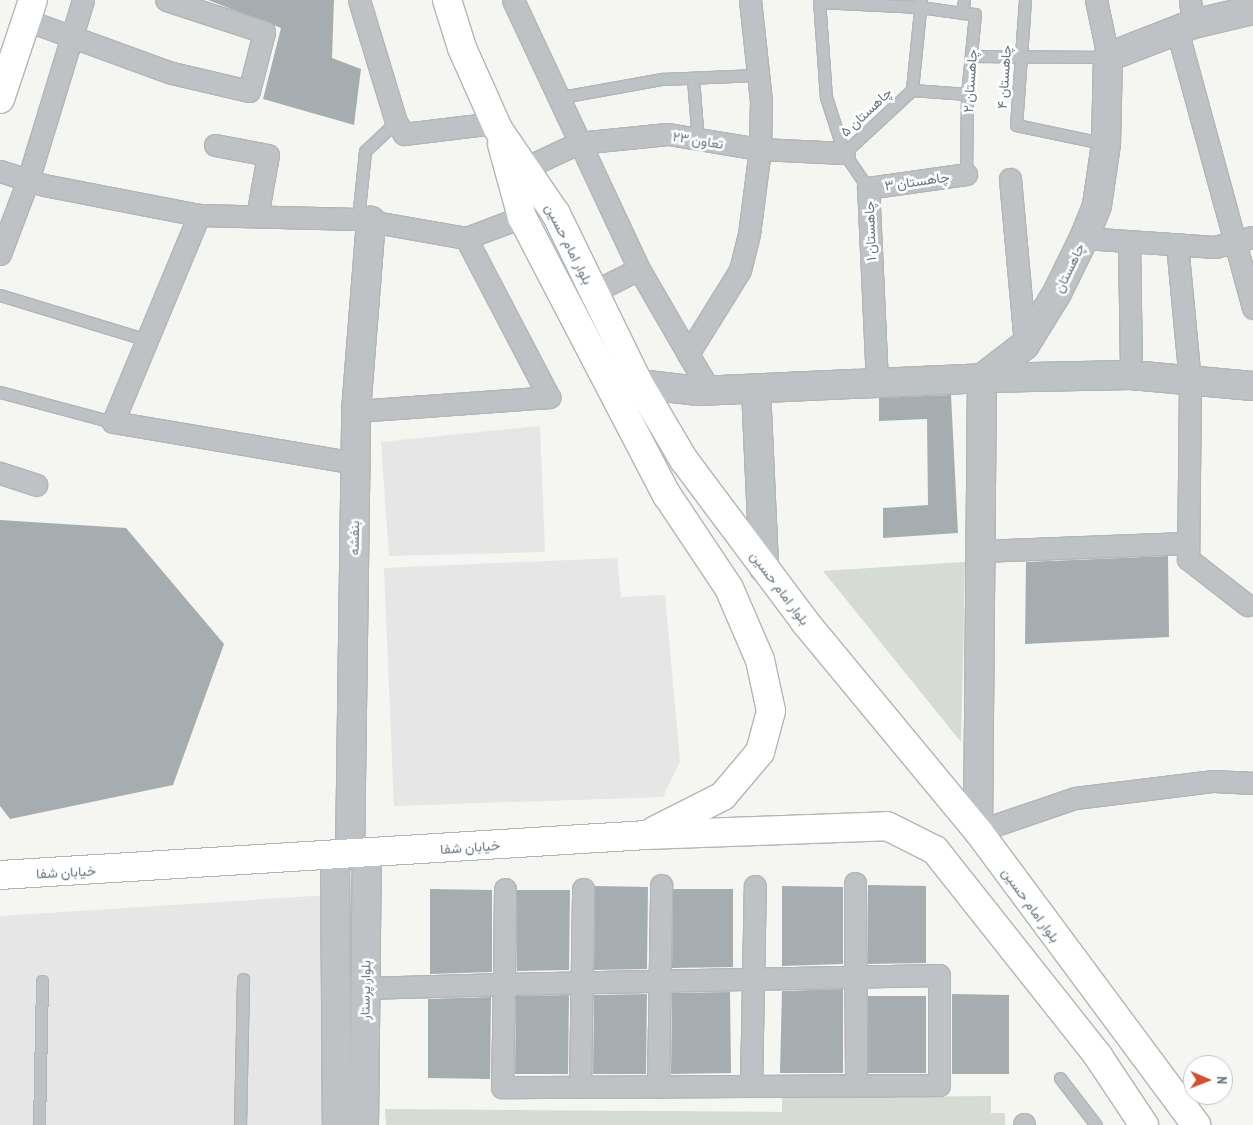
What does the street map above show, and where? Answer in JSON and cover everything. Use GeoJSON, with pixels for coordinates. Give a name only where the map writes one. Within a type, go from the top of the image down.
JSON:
{"type":"FeatureCollection","features":[{"type":"Feature","properties":{"kind":"main road","name":"بلوار امام حسین"},"geometry":{"type":"LineString","coordinates":[[447,0],[462,48],[496,126],[527,167],[556,214],[639,384],[684,460],[764,568],[978,831],[1196,1125]]}},
{"type":"Feature","properties":{"kind":"main road"},"geometry":{"type":"LineString","coordinates":[[0,99],[29,10]]}},
{"type":"Feature","properties":{"kind":"main road"},"geometry":{"type":"LineString","coordinates":[[496,126],[522,217],[667,495],[729,588],[760,660],[771,711],[760,752],[724,796],[646,835]]}},
{"type":"Feature","properties":{"kind":"main road","name":"خیابان شفا"},"geometry":{"type":"LineString","coordinates":[[0,875],[351,855],[646,835],[887,826],[935,850],[1098,1056],[1144,1125]]}},
{"type":"Feature","properties":{"kind":"street"},"geometry":{"type":"LineString","coordinates":[[0,254],[28,180],[83,0]]}},
{"type":"Feature","properties":{"kind":"street"},"geometry":{"type":"LineString","coordinates":[[29,10],[73,35],[172,73],[249,91],[264,32],[207,6],[166,0]]}},
{"type":"Feature","properties":{"kind":"street"},"geometry":{"type":"LineString","coordinates":[[359,0],[396,122],[404,134],[424,135],[496,126]]}},
{"type":"Feature","properties":{"kind":"street"},"geometry":{"type":"LineString","coordinates":[[513,0],[556,98],[638,269],[710,391]]}},
{"type":"Feature","properties":{"kind":"street"},"geometry":{"type":"LineString","coordinates":[[688,354],[740,270],[760,149],[757,75],[750,0]]}},
{"type":"Feature","properties":{"kind":"street"},"geometry":{"type":"LineString","coordinates":[[1096,0],[1108,57],[1187,18],[1253,10]]}},
{"type":"Feature","properties":{"kind":"street"},"geometry":{"type":"LineString","coordinates":[[1187,18],[1245,239],[1253,308]]}},
{"type":"Feature","properties":{"kind":"street","name":"چاهستان"},"geometry":{"type":"LineString","coordinates":[[982,378],[1025,345],[1058,293],[1097,205],[1106,144],[1108,57]]}},
{"type":"Feature","properties":{"kind":"street","name":"تعاون ۲۳"},"geometry":{"type":"LineString","coordinates":[[527,167],[578,143],[668,134],[760,149],[844,153]]}},
{"type":"Feature","properties":{"kind":"street"},"geometry":{"type":"LineString","coordinates":[[215,145],[268,155],[257,216]]}},
{"type":"Feature","properties":{"kind":"street"},"geometry":{"type":"LineString","coordinates":[[0,171],[28,180],[199,215],[364,220],[466,238],[522,217]]}},
{"type":"Feature","properties":{"kind":"street","name":"چاهستان ۳"},"geometry":{"type":"LineString","coordinates":[[868,188],[966,174]]}},
{"type":"Feature","properties":{"kind":"street"},"geometry":{"type":"LineString","coordinates":[[1010,179],[1025,345]]}},
{"type":"Feature","properties":{"kind":"street","name":"چاهستان ۱"},"geometry":{"type":"LineString","coordinates":[[868,188],[876,383]]}},
{"type":"Feature","properties":{"kind":"street"},"geometry":{"type":"LineString","coordinates":[[199,215],[114,422],[355,463]]}},
{"type":"Feature","properties":{"kind":"street","name":"بنفشه"},"geometry":{"type":"LineString","coordinates":[[351,855],[356,411],[364,220]]}},
{"type":"Feature","properties":{"kind":"street"},"geometry":{"type":"LineString","coordinates":[[356,411],[549,398],[466,238]]}},
{"type":"Feature","properties":{"kind":"street"},"geometry":{"type":"LineString","coordinates":[[1084,238],[1215,247],[1245,239]]}},
{"type":"Feature","properties":{"kind":"street"},"geometry":{"type":"LineString","coordinates":[[1129,241],[1131,375]]}},
{"type":"Feature","properties":{"kind":"street"},"geometry":{"type":"LineString","coordinates":[[1177,244],[1190,380],[1188,559],[1247,605]]}},
{"type":"Feature","properties":{"kind":"street"},"geometry":{"type":"LineString","coordinates":[[593,292],[638,269]]}},
{"type":"Feature","properties":{"kind":"street"},"geometry":{"type":"LineString","coordinates":[[639,384],[710,391],[982,378],[1131,375],[1253,386]]}},
{"type":"Feature","properties":{"kind":"street"},"geometry":{"type":"LineString","coordinates":[[982,378],[978,551],[978,831],[1075,798],[1214,781],[1253,783]]}},
{"type":"Feature","properties":{"kind":"street"},"geometry":{"type":"LineString","coordinates":[[756,389],[764,568]]}},
{"type":"Feature","properties":{"kind":"street"},"geometry":{"type":"LineString","coordinates":[[0,473],[36,485]]}},
{"type":"Feature","properties":{"kind":"street"},"geometry":{"type":"LineString","coordinates":[[978,551],[1188,543]]}},
{"type":"Feature","properties":{"kind":"street","name":"بلوار پرستار"},"geometry":{"type":"LineString","coordinates":[[351,855],[366,988],[364,1125]]}},
{"type":"Feature","properties":{"kind":"street","name":"بلوار پرستار"},"geometry":{"type":"LineString","coordinates":[[337,1125],[351,855]]}},
{"type":"Feature","properties":{"kind":"street"},"geometry":{"type":"LineString","coordinates":[[855,882],[856,1086]]}},
{"type":"Feature","properties":{"kind":"street"},"geometry":{"type":"LineString","coordinates":[[658,1087],[661,885]]}},
{"type":"Feature","properties":{"kind":"street"},"geometry":{"type":"LineString","coordinates":[[751,1086],[755,886]]}},
{"type":"Feature","properties":{"kind":"street"},"geometry":{"type":"LineString","coordinates":[[366,988],[504,984],[939,976],[938,1085],[502,1087],[504,984],[505,889]]}},
{"type":"Feature","properties":{"kind":"street"},"geometry":{"type":"LineString","coordinates":[[580,1087],[580,983],[583,889]]}},
{"type":"Feature","properties":{"kind":"lane"},"geometry":{"type":"LineString","coordinates":[[819,1],[921,3],[962,14],[964,0]]}},
{"type":"Feature","properties":{"kind":"lane","name":"چاهستان ۴"},"geometry":{"type":"LineString","coordinates":[[1025,0],[1016,125],[1106,144]]}},
{"type":"Feature","properties":{"kind":"lane","name":"چاهستان ۱"},"geometry":{"type":"LineString","coordinates":[[819,1],[826,98],[844,153],[868,188]]}},
{"type":"Feature","properties":{"kind":"lane"},"geometry":{"type":"LineString","coordinates":[[912,90],[921,3]]}},
{"type":"Feature","properties":{"kind":"lane","name":"چاهستان ۲"},"geometry":{"type":"LineString","coordinates":[[962,14],[975,14],[967,94],[966,174]]}},
{"type":"Feature","properties":{"kind":"lane"},"geometry":{"type":"LineString","coordinates":[[971,56],[1108,57]]}},
{"type":"Feature","properties":{"kind":"lane"},"geometry":{"type":"LineString","coordinates":[[556,98],[653,80],[757,75]]}},
{"type":"Feature","properties":{"kind":"lane"},"geometry":{"type":"LineString","coordinates":[[693,79],[698,140]]}},
{"type":"Feature","properties":{"kind":"lane","name":"چاهستان ۵"},"geometry":{"type":"LineString","coordinates":[[844,153],[912,90],[967,94]]}},
{"type":"Feature","properties":{"kind":"lane"},"geometry":{"type":"LineString","coordinates":[[364,220],[365,151],[396,122]]}},
{"type":"Feature","properties":{"kind":"lane"},"geometry":{"type":"LineString","coordinates":[[0,295],[147,340]]}},
{"type":"Feature","properties":{"kind":"lane"},"geometry":{"type":"LineString","coordinates":[[0,392],[114,422]]}},
{"type":"Feature","properties":{"kind":"lane"},"geometry":{"type":"LineString","coordinates":[[240,1125],[243,979]]}},
{"type":"Feature","properties":{"kind":"lane"},"geometry":{"type":"LineString","coordinates":[[39,1125],[42,981]]}},
{"type":"Feature","properties":{"kind":"lane"},"geometry":{"type":"LineString","coordinates":[[1060,1078],[1096,1125]]}},
{"type":"Feature","properties":{"kind":"shaded area"},"geometry":{"type":"Polygon","coordinates":[[[540,426],[545,552],[389,556],[381,442],[540,426]]]}},
{"type":"Feature","properties":{"kind":"shaded area"},"geometry":{"type":"Polygon","coordinates":[[[617,558],[621,597],[665,595],[680,761],[663,797],[394,806],[384,568],[617,558]]]}},
{"type":"Feature","properties":{"kind":"shaded area"},"geometry":{"type":"Polygon","coordinates":[[[965,562],[964,616],[961,742],[823,571],[965,562]]]}},
{"type":"Feature","properties":{"kind":"shaded area"},"geometry":{"type":"Polygon","coordinates":[[[329,895],[328,1125],[0,1125],[0,916],[329,895]]]}},
{"type":"Feature","properties":{"kind":"shaded area"},"geometry":{"type":"Polygon","coordinates":[[[991,1096],[991,1113],[1005,1113],[1005,1125],[386,1125],[385,1109],[782,1112],[782,1098],[991,1096]]]}},
{"type":"Feature","properties":{"kind":"building"},"geometry":{"type":"Polygon","coordinates":[[[208,0],[334,0],[332,58],[361,69],[354,125],[263,99],[281,28],[208,0]]]}},
{"type":"Feature","properties":{"kind":"building"},"geometry":{"type":"Polygon","coordinates":[[[951,395],[958,533],[883,538],[883,508],[928,505],[927,419],[879,421],[879,398],[951,395]]]}},
{"type":"Feature","properties":{"kind":"building"},"geometry":{"type":"Polygon","coordinates":[[[0,520],[126,528],[224,644],[173,785],[10,819],[0,806],[0,520]]]}},
{"type":"Feature","properties":{"kind":"building"},"geometry":{"type":"Polygon","coordinates":[[[1168,556],[1169,637],[1025,644],[1026,562],[1168,556]]]}},
{"type":"Feature","properties":{"kind":"building"},"geometry":{"type":"Polygon","coordinates":[[[868,885],[926,886],[926,963],[868,964],[868,885]]]}},
{"type":"Feature","properties":{"kind":"building"},"geometry":{"type":"Polygon","coordinates":[[[595,886],[648,887],[647,969],[594,970],[595,886]]]}},
{"type":"Feature","properties":{"kind":"building"},"geometry":{"type":"Polygon","coordinates":[[[782,886],[843,887],[843,964],[782,966],[782,886]]]}},
{"type":"Feature","properties":{"kind":"building"},"geometry":{"type":"Polygon","coordinates":[[[430,889],[492,890],[492,972],[430,974],[430,889]]]}},
{"type":"Feature","properties":{"kind":"building"},"geometry":{"type":"Polygon","coordinates":[[[673,889],[733,889],[733,967],[672,968],[673,889]]]}},
{"type":"Feature","properties":{"kind":"building"},"geometry":{"type":"Polygon","coordinates":[[[517,890],[570,890],[569,970],[517,971],[517,890]]]}},
{"type":"Feature","properties":{"kind":"building"},"geometry":{"type":"Polygon","coordinates":[[[843,989],[843,1073],[780,1073],[782,991],[843,989]]]}},
{"type":"Feature","properties":{"kind":"building"},"geometry":{"type":"Polygon","coordinates":[[[730,992],[731,1073],[671,1074],[672,993],[730,992]]]}},
{"type":"Feature","properties":{"kind":"building"},"geometry":{"type":"Polygon","coordinates":[[[647,994],[646,1074],[593,1074],[594,995],[647,994]]]}},
{"type":"Feature","properties":{"kind":"building"},"geometry":{"type":"Polygon","coordinates":[[[952,994],[1009,995],[1009,1074],[952,1074],[952,994]]]}},
{"type":"Feature","properties":{"kind":"building"},"geometry":{"type":"Polygon","coordinates":[[[569,995],[568,1074],[515,1074],[516,996],[569,995]]]}},
{"type":"Feature","properties":{"kind":"building"},"geometry":{"type":"Polygon","coordinates":[[[868,996],[926,996],[926,1073],[868,1073],[868,996]]]}},
{"type":"Feature","properties":{"kind":"building"},"geometry":{"type":"Polygon","coordinates":[[[491,997],[490,1079],[428,1078],[428,999],[491,997]]]}}]}
